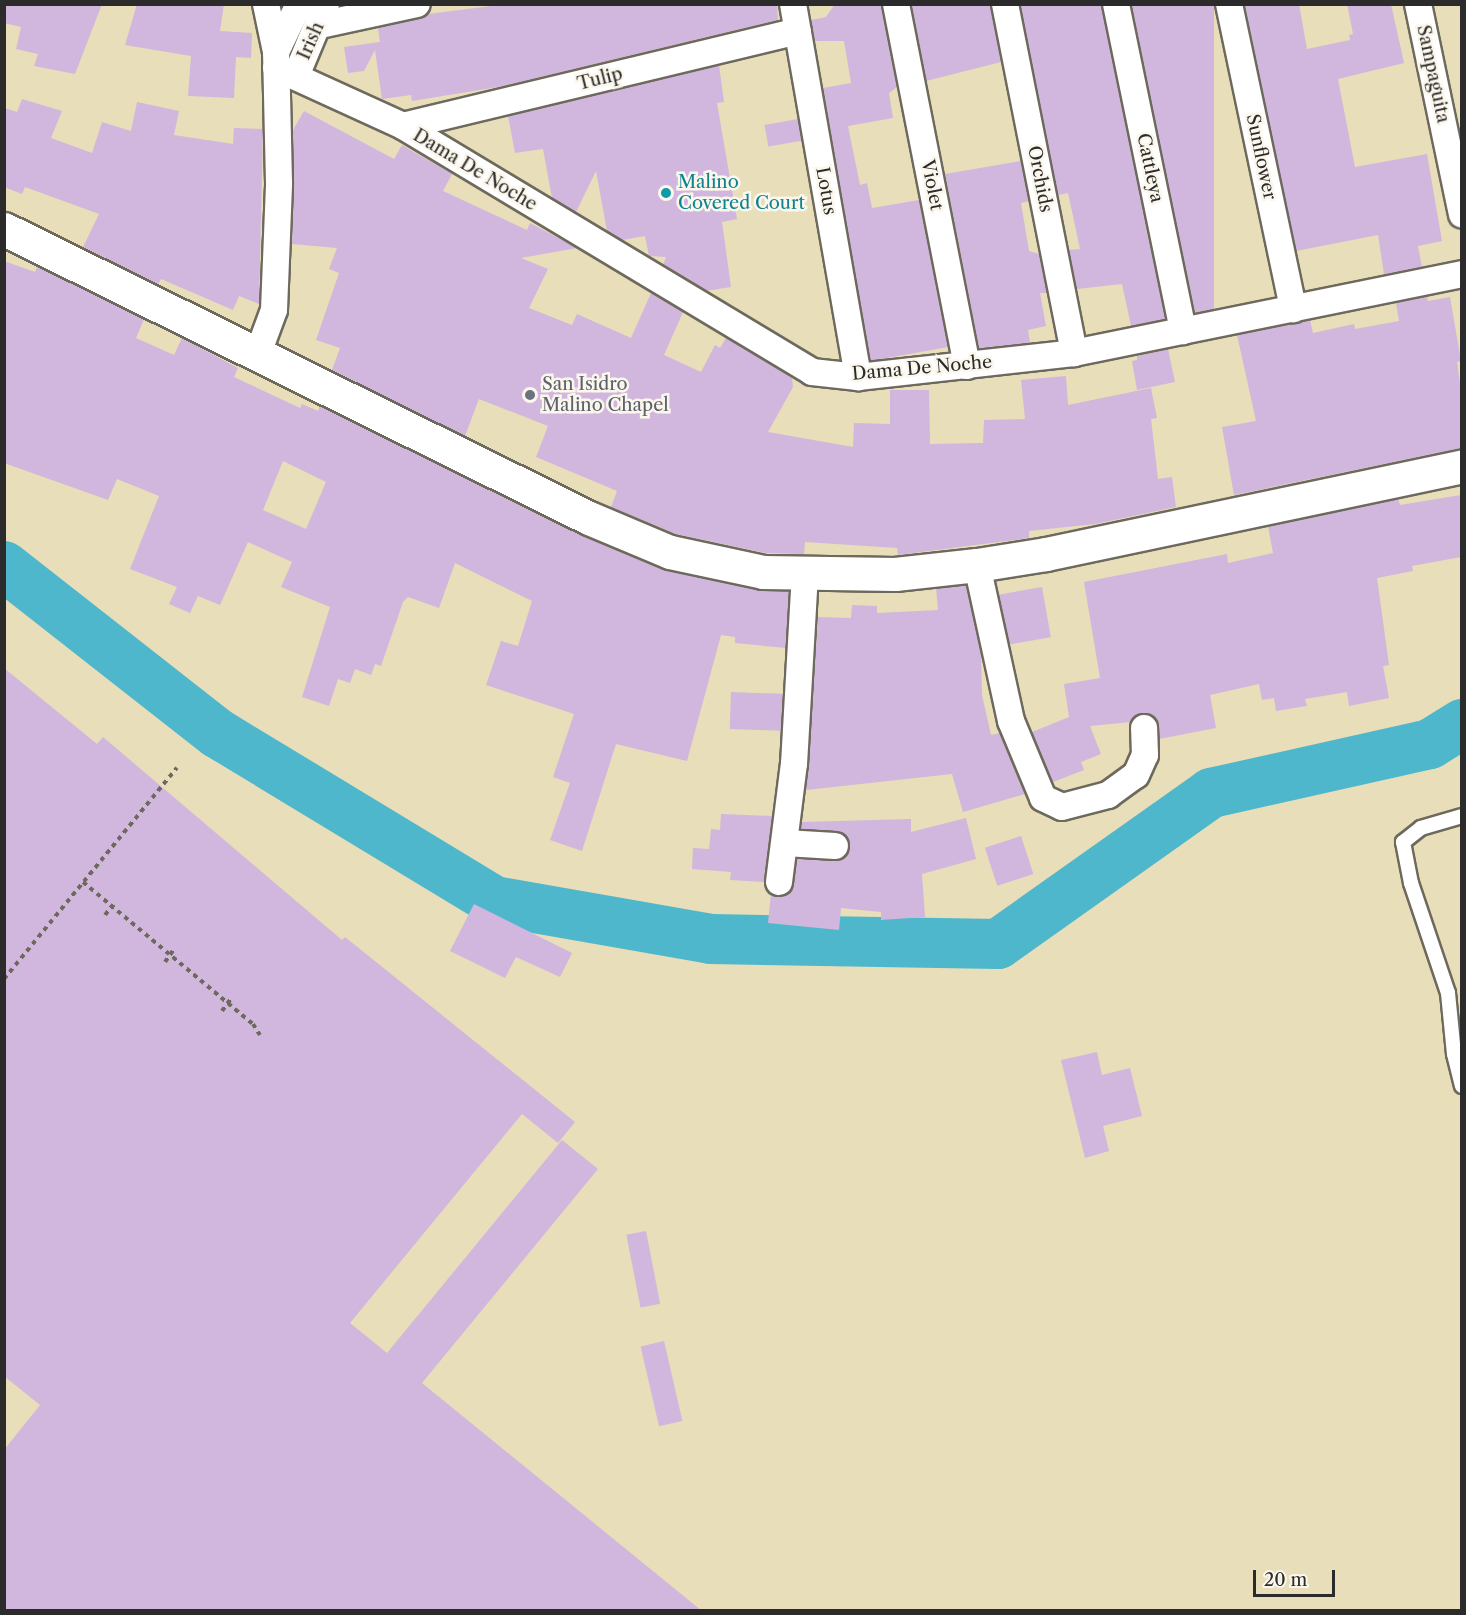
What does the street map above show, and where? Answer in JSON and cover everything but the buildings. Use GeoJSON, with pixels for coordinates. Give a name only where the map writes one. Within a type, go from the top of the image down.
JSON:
{"type":"FeatureCollection","features":[{"type":"Feature","properties":{"kind":"street"},"geometry":{"type":"LineString","coordinates":[[266,4],[282,65]]}},
{"type":"Feature","properties":{"kind":"street"},"geometry":{"type":"LineString","coordinates":[[257,356],[274,310],[282,65],[299,4]]}},
{"type":"Feature","properties":{"kind":"street"},"geometry":{"type":"LineString","coordinates":[[323,15],[417,4]]}},
{"type":"Feature","properties":{"kind":"street","name":"Lotus"},"geometry":{"type":"LineString","coordinates":[[793,4],[858,377]]}},
{"type":"Feature","properties":{"kind":"street","name":"Violet"},"geometry":{"type":"LineString","coordinates":[[897,4],[967,366]]}},
{"type":"Feature","properties":{"kind":"street","name":"Orchids"},"geometry":{"type":"LineString","coordinates":[[1005,4],[1074,353]]}},
{"type":"Feature","properties":{"kind":"street","name":"Cattleya"},"geometry":{"type":"LineString","coordinates":[[1116,4],[1183,331]]}},
{"type":"Feature","properties":{"kind":"street","name":"Sunflower"},"geometry":{"type":"LineString","coordinates":[[1229,4],[1293,309]]}},
{"type":"Feature","properties":{"kind":"street","name":"Sampaguita"},"geometry":{"type":"LineString","coordinates":[[1418,4],[1461,214]]}},
{"type":"Feature","properties":{"kind":"street","name":"Irish"},"geometry":{"type":"LineString","coordinates":[[282,65],[323,15]]}},
{"type":"Feature","properties":{"kind":"street","name":"Tulip"},"geometry":{"type":"LineString","coordinates":[[403,126],[798,31]]}},
{"type":"Feature","properties":{"kind":"street","name":"Dama De Noche"},"geometry":{"type":"LineString","coordinates":[[282,65],[403,126],[812,372],[858,377],[1074,353],[1461,274]]}},
{"type":"Feature","properties":{"kind":"street"},"geometry":{"type":"LineString","coordinates":[[4,229],[257,356],[590,518],[670,552],[763,572],[895,574],[977,565],[1046,554],[1461,466]]}},
{"type":"Feature","properties":{"kind":"street"},"geometry":{"type":"LineString","coordinates":[[977,565],[1011,721],[1043,798],[1062,807],[1108,795],[1136,775],[1144,755],[1144,728]]}},
{"type":"Feature","properties":{"kind":"street"},"geometry":{"type":"LineString","coordinates":[[779,882],[794,764],[805,574]]}},
{"type":"Feature","properties":{"kind":"street"},"geometry":{"type":"LineString","coordinates":[[785,843],[835,846]]}},
{"type":"Feature","properties":{"kind":"lane"},"geometry":{"type":"LineString","coordinates":[[1461,816],[1421,828],[1403,842],[1412,883],[1448,993],[1454,1054],[1461,1086]]}},
{"type":"Feature","properties":{"kind":"path"},"geometry":{"type":"LineString","coordinates":[[4,979],[177,768]]}},
{"type":"Feature","properties":{"kind":"path"},"geometry":{"type":"LineString","coordinates":[[83,882],[114,904],[170,955],[254,1024],[260,1035]]}},
{"type":"Feature","properties":{"kind":"path"},"geometry":{"type":"LineString","coordinates":[[105,915],[114,904]]}},
{"type":"Feature","properties":{"kind":"path"},"geometry":{"type":"LineString","coordinates":[[165,962],[174,949]]}},
{"type":"Feature","properties":{"kind":"path"},"geometry":{"type":"LineString","coordinates":[[222,1011],[232,997]]}},
{"type":"Feature","properties":{"kind":"waterway"},"geometry":{"type":"LineString","coordinates":[[4,566],[217,733],[494,901],[711,939],[998,944],[1211,793],[1430,744],[1462,724]]}},
{"type":"Feature","properties":{"kind":"place","name":"Malino Covered Court"},"geometry":{"type":"Point","coordinates":[666,193]}},
{"type":"Feature","properties":{"kind":"place","name":"San Isidro Malino Chapel"},"geometry":{"type":"Point","coordinates":[530,395]}}]}
